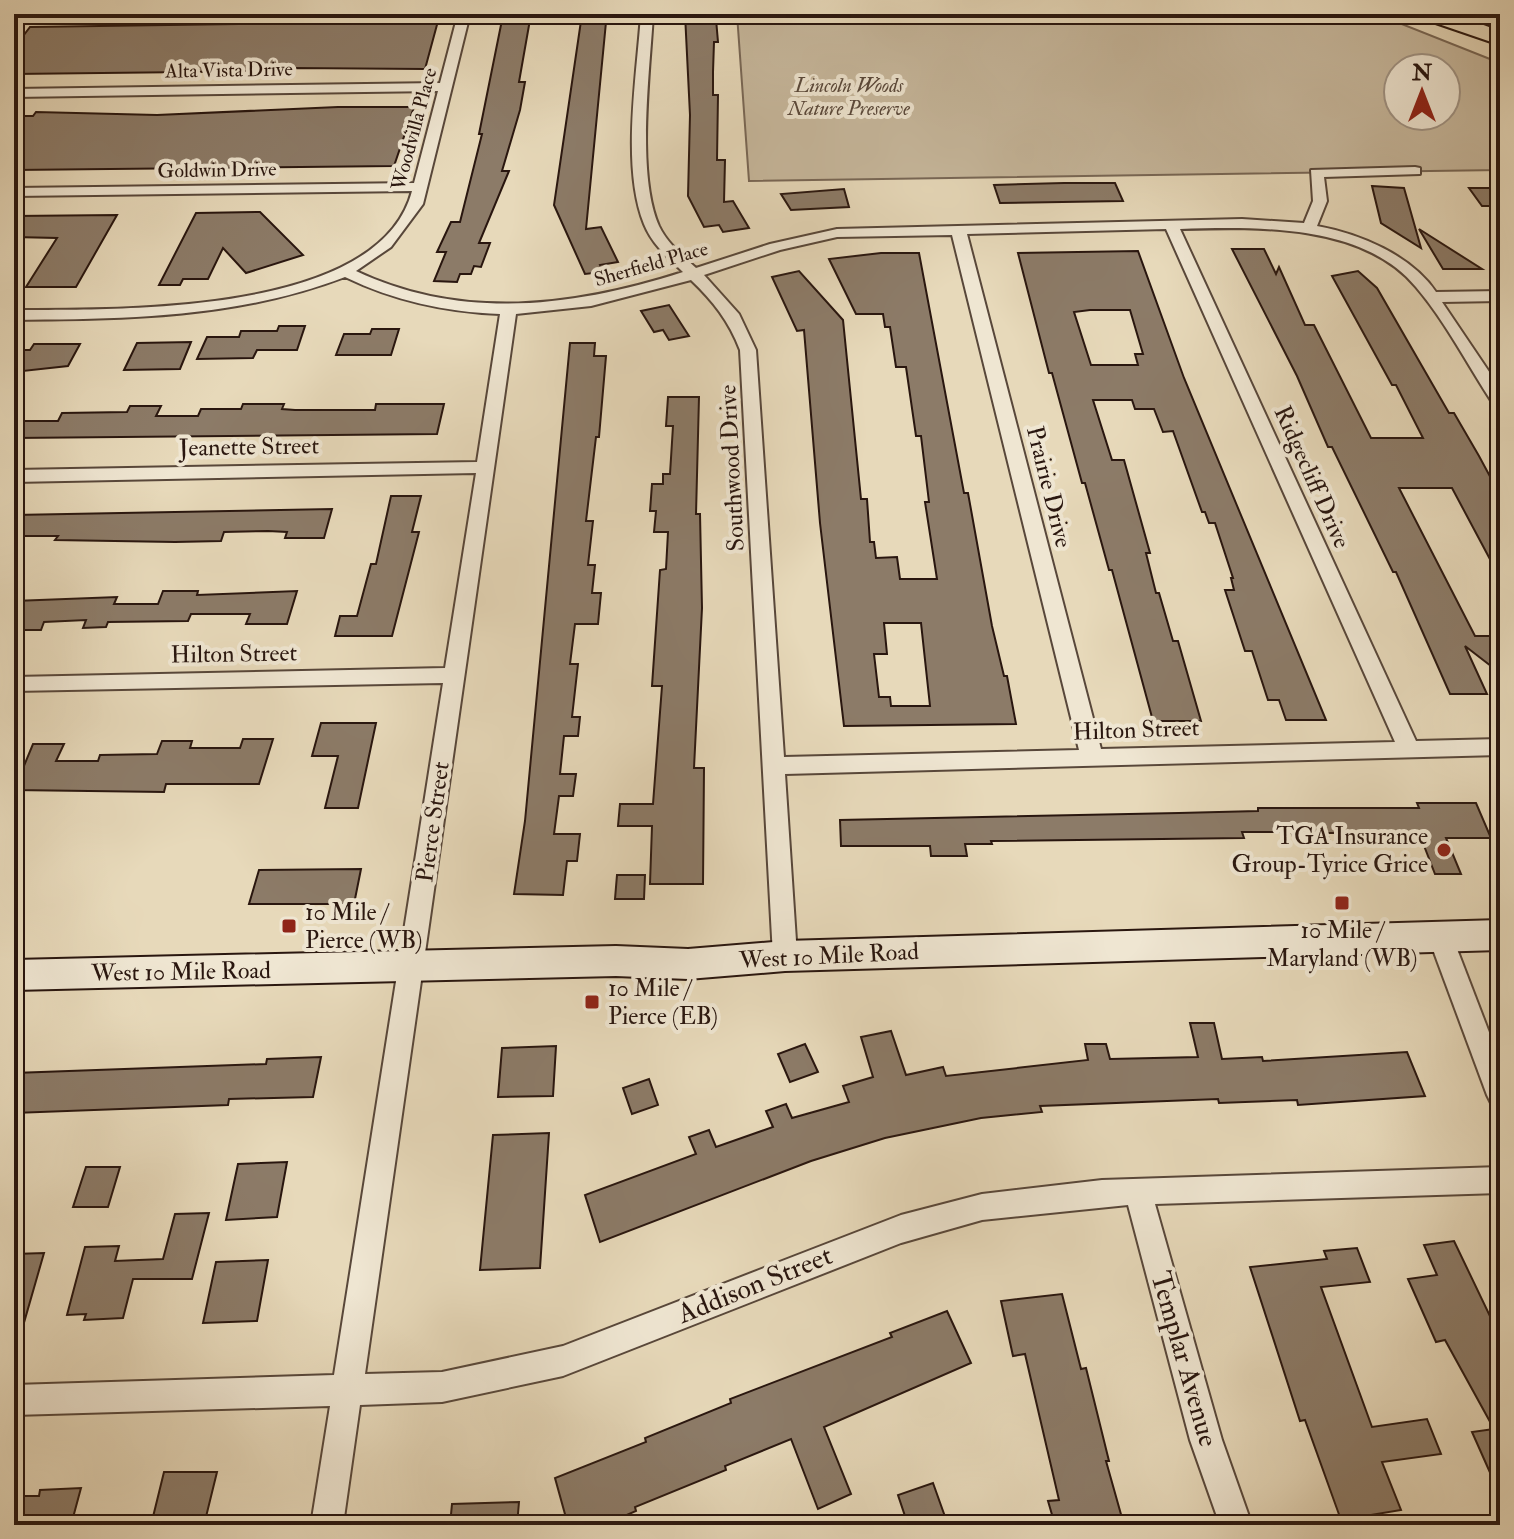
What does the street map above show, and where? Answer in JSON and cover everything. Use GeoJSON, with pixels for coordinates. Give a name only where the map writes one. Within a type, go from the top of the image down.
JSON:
{"type":"FeatureCollection","features":[{"type":"Feature","properties":{"kind":"highway"},"geometry":{"type":"LineString","coordinates":[[1432,14],[1500,38]]}},
{"type":"Feature","properties":{"kind":"main road","name":"West 10 Mile Road"},"geometry":{"type":"LineString","coordinates":[[14,975],[616,961],[688,964],[785,956],[1500,935]]}},
{"type":"Feature","properties":{"kind":"street","name":"Woodvilla Place"},"geometry":{"type":"LineString","coordinates":[[343,270],[398,231],[411,214],[421,187],[464,14]]}},
{"type":"Feature","properties":{"kind":"street","name":"Southwood Drive"},"geometry":{"type":"LineString","coordinates":[[647,14],[640,164],[644,208],[660,241],[729,308],[748,350],[785,956]]}},
{"type":"Feature","properties":{"kind":"street","name":"Alta Vista Drive"},"geometry":{"type":"LineString","coordinates":[[14,93],[445,87]]}},
{"type":"Feature","properties":{"kind":"street"},"geometry":{"type":"LineString","coordinates":[[1309,228],[1320,201],[1316,173],[1415,171]]}},
{"type":"Feature","properties":{"kind":"street","name":"Goldwin Drive"},"geometry":{"type":"LineString","coordinates":[[14,192],[421,187]]}},
{"type":"Feature","properties":{"kind":"street","name":"Sherfield Place"},"geometry":{"type":"LineString","coordinates":[[343,270],[378,289],[410,299],[465,308],[509,310],[595,301],[818,236],[868,230],[1266,223],[1336,234],[1383,254],[1414,274],[1433,297],[1500,401]]}},
{"type":"Feature","properties":{"kind":"street","name":"Ridgecliff Drive"},"geometry":{"type":"LineString","coordinates":[[1171,225],[1409,749]]}},
{"type":"Feature","properties":{"kind":"street","name":"Prairie Drive"},"geometry":{"type":"LineString","coordinates":[[958,228],[1092,757]]}},
{"type":"Feature","properties":{"kind":"street"},"geometry":{"type":"LineString","coordinates":[[14,315],[209,309],[281,294],[343,270]]}},
{"type":"Feature","properties":{"kind":"street"},"geometry":{"type":"LineString","coordinates":[[1433,297],[1500,296]]}},
{"type":"Feature","properties":{"kind":"street","name":"Pierce Street"},"geometry":{"type":"LineString","coordinates":[[327,1525],[509,310]]}},
{"type":"Feature","properties":{"kind":"street","name":"Jeanette Street"},"geometry":{"type":"LineString","coordinates":[[14,476],[486,467]]}},
{"type":"Feature","properties":{"kind":"street","name":"Hilton Street"},"geometry":{"type":"LineString","coordinates":[[14,684],[454,675]]}},
{"type":"Feature","properties":{"kind":"street","name":"Hilton Street"},"geometry":{"type":"LineString","coordinates":[[774,766],[1500,747]]}},
{"type":"Feature","properties":{"kind":"street"},"geometry":{"type":"LineString","coordinates":[[1440,936],[1500,1095]]}},
{"type":"Feature","properties":{"kind":"street","name":"Addison Street"},"geometry":{"type":"LineString","coordinates":[[14,1400],[442,1387],[501,1377],[563,1361],[901,1229],[1019,1201],[1138,1192],[1500,1180]]}},
{"type":"Feature","properties":{"kind":"street","name":"Templar Avenue"},"geometry":{"type":"LineString","coordinates":[[1138,1192],[1206,1440],[1236,1525]]}},
{"type":"Feature","properties":{"kind":"green space","name":"Lincoln Woods Nature Preserve"},"geometry":{"type":"Polygon","coordinates":[[[737,14],[1401,14],[1389,19],[1500,63],[1500,170],[749,181],[737,14]]]}},
{"type":"Feature","properties":{"kind":"building"},"geometry":{"type":"Polygon","coordinates":[[[507,14],[531,14],[519,82],[525,82],[520,110],[502,171],[509,171],[479,243],[490,243],[481,267],[474,266],[471,274],[460,274],[457,282],[434,281],[446,252],[437,252],[451,222],[460,222],[482,134],[479,134],[502,20],[507,14]]]}},
{"type":"Feature","properties":{"kind":"building"},"geometry":{"type":"Polygon","coordinates":[[[582,14],[605,14],[606,22],[586,229],[601,227],[618,262],[600,265],[603,272],[585,274],[554,205],[582,14]]]}},
{"type":"Feature","properties":{"kind":"building"},"geometry":{"type":"Polygon","coordinates":[[[685,14],[710,14],[710,19],[716,19],[718,42],[714,42],[713,95],[718,95],[717,160],[725,160],[724,202],[733,201],[749,228],[723,232],[719,225],[704,227],[688,196],[690,115],[685,14]]]}},
{"type":"Feature","properties":{"kind":"building"},"geometry":{"type":"Polygon","coordinates":[[[438,21],[425,69],[291,68],[290,71],[14,74],[14,48],[30,27],[438,21]]]}},
{"type":"Feature","properties":{"kind":"building"},"geometry":{"type":"Polygon","coordinates":[[[414,107],[394,166],[14,170],[14,116],[33,116],[36,112],[157,115],[414,107]]]}},
{"type":"Feature","properties":{"kind":"building"},"geometry":{"type":"Polygon","coordinates":[[[1115,183],[1123,201],[1000,203],[994,185],[1115,183]]]}},
{"type":"Feature","properties":{"kind":"building"},"geometry":{"type":"Polygon","coordinates":[[[1372,186],[1404,188],[1421,248],[1381,223],[1372,186]]]}},
{"type":"Feature","properties":{"kind":"building"},"geometry":{"type":"Polygon","coordinates":[[[1469,188],[1500,188],[1500,206],[1482,206],[1469,188]]]}},
{"type":"Feature","properties":{"kind":"building"},"geometry":{"type":"Polygon","coordinates":[[[844,189],[849,207],[791,210],[781,194],[844,189]]]}},
{"type":"Feature","properties":{"kind":"building"},"geometry":{"type":"Polygon","coordinates":[[[260,212],[303,255],[246,273],[223,248],[208,279],[183,279],[180,285],[159,285],[196,213],[260,212]]]}},
{"type":"Feature","properties":{"kind":"building"},"geometry":{"type":"Polygon","coordinates":[[[117,215],[76,287],[26,287],[57,238],[14,237],[14,216],[117,215]]]}},
{"type":"Feature","properties":{"kind":"building"},"geometry":{"type":"Polygon","coordinates":[[[1419,229],[1482,269],[1443,269],[1419,229]]]}},
{"type":"Feature","properties":{"kind":"building"},"geometry":{"type":"Polygon","coordinates":[[[1232,249],[1264,249],[1276,274],[1279,267],[1305,325],[1314,325],[1371,438],[1423,438],[1396,385],[1392,385],[1332,276],[1358,271],[1377,288],[1449,413],[1454,413],[1479,456],[1500,495],[1500,578],[1452,488],[1399,488],[1475,636],[1493,636],[1500,650],[1500,673],[1465,646],[1487,694],[1450,694],[1396,572],[1393,572],[1332,447],[1328,447],[1297,376],[1232,249]]]}},
{"type":"Feature","properties":{"kind":"building"},"geometry":{"type":"Polygon","coordinates":[[[1138,251],[1184,378],[1326,720],[1286,720],[1279,700],[1268,700],[1252,651],[1245,651],[1225,590],[1234,590],[1233,578],[1215,523],[1209,523],[1205,512],[1202,512],[1173,431],[1163,432],[1154,409],[1135,409],[1132,400],[1093,400],[1112,460],[1124,460],[1150,553],[1146,553],[1156,593],[1159,593],[1173,641],[1178,641],[1201,721],[1153,721],[1112,570],[1109,570],[1085,483],[1082,483],[1052,373],[1049,373],[1018,253],[1138,251]],[[1130,310],[1074,312],[1091,365],[1138,365],[1135,354],[1143,354],[1130,310]]]}},
{"type":"Feature","properties":{"kind":"building"},"geometry":{"type":"Polygon","coordinates":[[[881,253],[919,253],[964,493],[968,493],[992,626],[1004,676],[1007,676],[1016,724],[844,726],[820,523],[804,330],[797,331],[772,277],[799,271],[843,320],[861,499],[867,499],[870,542],[874,542],[876,558],[897,557],[900,579],[937,579],[925,502],[929,502],[921,436],[916,436],[906,367],[896,367],[890,327],[885,327],[883,314],[856,314],[829,259],[881,253]],[[884,623],[887,654],[874,654],[879,697],[890,697],[891,706],[930,706],[921,623],[884,623]]]}},
{"type":"Feature","properties":{"kind":"building"},"geometry":{"type":"Polygon","coordinates":[[[669,305],[689,336],[669,340],[663,330],[654,332],[641,311],[669,305]]]}},
{"type":"Feature","properties":{"kind":"building"},"geometry":{"type":"Polygon","coordinates":[[[279,326],[305,326],[297,350],[257,350],[253,358],[197,359],[207,337],[239,337],[241,331],[277,331],[279,326]]]}},
{"type":"Feature","properties":{"kind":"building"},"geometry":{"type":"Polygon","coordinates":[[[372,329],[399,329],[391,355],[336,355],[344,334],[370,334],[372,329]]]}},
{"type":"Feature","properties":{"kind":"building"},"geometry":{"type":"Polygon","coordinates":[[[191,342],[180,369],[124,370],[137,343],[191,342]]]}},
{"type":"Feature","properties":{"kind":"building"},"geometry":{"type":"Polygon","coordinates":[[[570,343],[595,343],[594,356],[606,356],[599,437],[596,437],[586,521],[593,521],[588,565],[595,565],[592,593],[601,593],[598,624],[575,624],[570,664],[578,664],[572,717],[580,717],[578,736],[564,736],[560,774],[576,774],[573,796],[559,796],[554,834],[580,834],[577,861],[567,861],[563,895],[514,894],[525,821],[570,343]]]}},
{"type":"Feature","properties":{"kind":"building"},"geometry":{"type":"Polygon","coordinates":[[[34,344],[80,344],[68,366],[14,372],[14,350],[30,350],[34,344]]]}},
{"type":"Feature","properties":{"kind":"building"},"geometry":{"type":"Polygon","coordinates":[[[668,397],[699,397],[696,514],[700,514],[702,608],[694,768],[704,768],[703,884],[650,884],[652,826],[618,826],[620,804],[653,804],[662,686],[652,686],[660,570],[666,569],[668,532],[654,532],[656,511],[650,511],[652,484],[663,484],[663,474],[670,474],[673,426],[666,426],[668,397]]]}},
{"type":"Feature","properties":{"kind":"building"},"geometry":{"type":"Polygon","coordinates":[[[243,404],[284,404],[282,409],[295,410],[375,410],[376,404],[444,404],[437,434],[14,438],[14,421],[58,421],[62,413],[127,412],[130,406],[161,406],[156,416],[198,416],[201,409],[241,409],[243,404]]]}},
{"type":"Feature","properties":{"kind":"building"},"geometry":{"type":"Polygon","coordinates":[[[391,496],[421,496],[412,532],[419,532],[392,636],[335,636],[340,616],[357,616],[371,564],[376,564],[391,496]]]}},
{"type":"Feature","properties":{"kind":"building"},"geometry":{"type":"Polygon","coordinates":[[[332,509],[324,538],[285,538],[287,532],[268,531],[224,532],[221,541],[175,542],[55,540],[58,536],[14,536],[14,515],[332,509]]]}},
{"type":"Feature","properties":{"kind":"building"},"geometry":{"type":"Polygon","coordinates":[[[163,591],[198,591],[197,595],[297,591],[287,624],[246,624],[250,614],[191,614],[188,621],[108,622],[106,627],[83,628],[86,620],[44,622],[41,630],[14,630],[14,601],[117,597],[114,604],[158,604],[163,591]]]}},
{"type":"Feature","properties":{"kind":"building"},"geometry":{"type":"Polygon","coordinates":[[[321,723],[376,723],[358,808],[325,808],[338,756],[312,756],[321,723]]]}},
{"type":"Feature","properties":{"kind":"building"},"geometry":{"type":"Polygon","coordinates":[[[243,739],[273,739],[259,784],[166,784],[164,792],[14,790],[33,744],[64,744],[56,761],[98,761],[100,755],[157,754],[162,741],[192,741],[190,748],[240,748],[243,739]]]}},
{"type":"Feature","properties":{"kind":"building"},"geometry":{"type":"Polygon","coordinates":[[[1417,803],[1476,803],[1491,838],[1446,838],[1461,874],[1435,874],[1421,838],[1371,838],[1369,833],[1327,833],[1330,842],[1295,842],[1291,832],[1242,832],[1244,838],[991,841],[992,844],[965,844],[967,856],[931,856],[930,846],[841,846],[840,820],[1258,811],[1258,808],[1419,808],[1417,803]]]}},
{"type":"Feature","properties":{"kind":"building"},"geometry":{"type":"Polygon","coordinates":[[[361,869],[354,904],[249,904],[259,870],[361,869]]]}},
{"type":"Feature","properties":{"kind":"building"},"geometry":{"type":"Polygon","coordinates":[[[617,875],[645,875],[644,899],[615,899],[617,875]]]}},
{"type":"Feature","properties":{"kind":"building"},"geometry":{"type":"Polygon","coordinates":[[[1190,1023],[1214,1023],[1222,1059],[1262,1057],[1263,1061],[1407,1052],[1425,1096],[1298,1105],[1297,1100],[1219,1103],[1218,1099],[1040,1106],[1042,1112],[981,1118],[885,1138],[811,1161],[600,1242],[585,1195],[696,1154],[689,1137],[709,1130],[716,1147],[773,1127],[766,1111],[786,1104],[792,1118],[849,1102],[843,1086],[873,1077],[861,1037],[891,1031],[906,1075],[943,1067],[946,1076],[1088,1060],[1085,1044],[1106,1044],[1110,1059],[1198,1057],[1190,1023]]]}},
{"type":"Feature","properties":{"kind":"building"},"geometry":{"type":"Polygon","coordinates":[[[805,1044],[818,1072],[790,1082],[778,1054],[805,1044]]]}},
{"type":"Feature","properties":{"kind":"building"},"geometry":{"type":"Polygon","coordinates":[[[556,1046],[553,1096],[498,1097],[502,1048],[556,1046]]]}},
{"type":"Feature","properties":{"kind":"building"},"geometry":{"type":"Polygon","coordinates":[[[321,1057],[313,1097],[229,1099],[228,1105],[14,1113],[14,1073],[266,1064],[267,1059],[321,1057]]]}},
{"type":"Feature","properties":{"kind":"building"},"geometry":{"type":"Polygon","coordinates":[[[649,1079],[658,1105],[632,1114],[623,1088],[649,1079]]]}},
{"type":"Feature","properties":{"kind":"building"},"geometry":{"type":"Polygon","coordinates":[[[549,1133],[540,1268],[480,1270],[493,1135],[549,1133]]]}},
{"type":"Feature","properties":{"kind":"building"},"geometry":{"type":"Polygon","coordinates":[[[287,1162],[277,1217],[226,1220],[238,1164],[287,1162]]]}},
{"type":"Feature","properties":{"kind":"building"},"geometry":{"type":"Polygon","coordinates":[[[86,1167],[120,1167],[108,1207],[73,1207],[86,1167]]]}},
{"type":"Feature","properties":{"kind":"building"},"geometry":{"type":"Polygon","coordinates":[[[209,1213],[192,1279],[133,1279],[123,1318],[84,1320],[86,1314],[67,1315],[85,1247],[119,1246],[115,1261],[163,1259],[175,1214],[209,1213]]]}},
{"type":"Feature","properties":{"kind":"building"},"geometry":{"type":"Polygon","coordinates":[[[1454,1241],[1500,1337],[1500,1495],[1472,1432],[1494,1429],[1445,1340],[1436,1342],[1408,1279],[1437,1275],[1424,1245],[1454,1241]]]}},
{"type":"Feature","properties":{"kind":"building"},"geometry":{"type":"Polygon","coordinates":[[[1357,1248],[1370,1282],[1321,1287],[1372,1427],[1427,1419],[1441,1454],[1382,1462],[1401,1510],[1341,1520],[1305,1420],[1300,1421],[1250,1267],[1327,1259],[1324,1251],[1357,1248]]]}},
{"type":"Feature","properties":{"kind":"building"},"geometry":{"type":"Polygon","coordinates":[[[44,1253],[19,1340],[14,1339],[14,1254],[44,1253]]]}},
{"type":"Feature","properties":{"kind":"building"},"geometry":{"type":"Polygon","coordinates":[[[268,1260],[257,1321],[203,1323],[216,1262],[268,1260]]]}},
{"type":"Feature","properties":{"kind":"building"},"geometry":{"type":"Polygon","coordinates":[[[1062,1294],[1081,1369],[1086,1368],[1109,1461],[1106,1461],[1124,1525],[1055,1525],[1048,1501],[1059,1500],[1025,1354],[1013,1356],[1001,1301],[1062,1294]]]}},
{"type":"Feature","properties":{"kind":"building"},"geometry":{"type":"Polygon","coordinates":[[[947,1311],[971,1363],[824,1427],[851,1494],[818,1509],[791,1439],[725,1466],[726,1470],[635,1507],[636,1511],[604,1525],[568,1525],[555,1478],[646,1442],[645,1438],[731,1403],[730,1399],[892,1337],[890,1333],[947,1311]]]}},
{"type":"Feature","properties":{"kind":"building"},"geometry":{"type":"Polygon","coordinates":[[[164,1472],[217,1472],[204,1525],[151,1525],[164,1472]]]}},
{"type":"Feature","properties":{"kind":"building"},"geometry":{"type":"Polygon","coordinates":[[[933,1483],[948,1525],[908,1525],[898,1495],[933,1483]]]}},
{"type":"Feature","properties":{"kind":"building"},"geometry":{"type":"Polygon","coordinates":[[[81,1488],[71,1525],[14,1525],[18,1496],[39,1496],[40,1490],[81,1488]]]}},
{"type":"Feature","properties":{"kind":"building"},"geometry":{"type":"Polygon","coordinates":[[[519,1502],[517,1525],[450,1525],[452,1504],[519,1502]]]}},
{"type":"Feature","properties":{"kind":"place","name":"TGA Insurance Group-Tyrice Grice"},"geometry":{"type":"Point","coordinates":[1444,850]}},
{"type":"Feature","properties":{"kind":"place","name":"10 Mile / Maryland (WB)"},"geometry":{"type":"Point","coordinates":[1342,903]}},
{"type":"Feature","properties":{"kind":"place","name":"10 Mile / Pierce (WB)"},"geometry":{"type":"Point","coordinates":[289,926]}},
{"type":"Feature","properties":{"kind":"place","name":"10 Mile / Pierce (EB)"},"geometry":{"type":"Point","coordinates":[592,1002]}}]}
